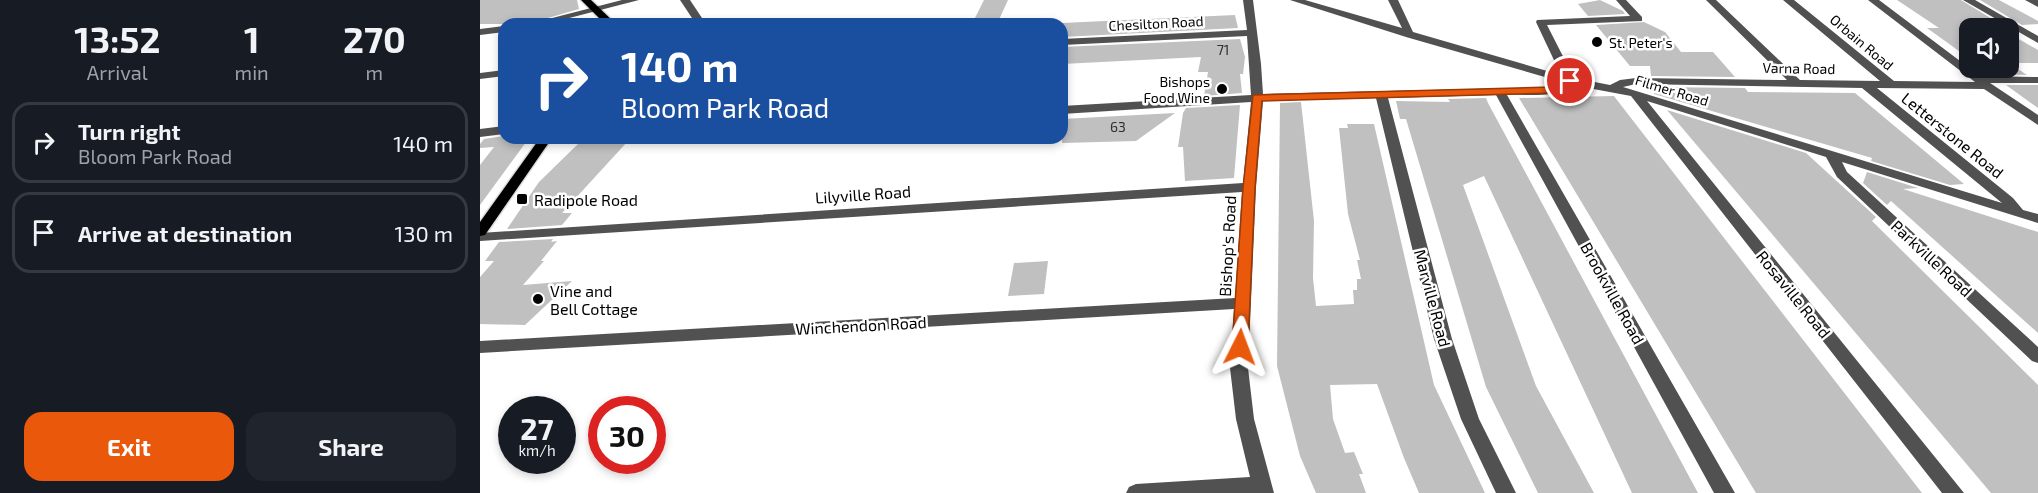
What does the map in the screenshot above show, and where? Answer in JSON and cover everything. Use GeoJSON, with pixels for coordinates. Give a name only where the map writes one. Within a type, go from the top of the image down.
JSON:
{"type":"FeatureCollection","features":[{"type":"Feature","properties":{"kind":"main road"},"geometry":{"type":"LineString","coordinates":[[586,0],[605,18]]}},
{"type":"Feature","properties":{"kind":"main road"},"geometry":{"type":"LineString","coordinates":[[480,232],[485,216],[541,144]]}},
{"type":"Feature","properties":{"kind":"street"},"geometry":{"type":"LineString","coordinates":[[561,18],[634,0]]}},
{"type":"Feature","properties":{"kind":"street"},"geometry":{"type":"LineString","coordinates":[[685,0],[697,18]]}},
{"type":"Feature","properties":{"kind":"street","name":"Bishop's Road"},"geometry":{"type":"LineString","coordinates":[[1248,0],[1257,98],[1249,188],[1239,368],[1245,419],[1263,489]]}},
{"type":"Feature","properties":{"kind":"street","name":"Filmer Road"},"geometry":{"type":"LineString","coordinates":[[1295,0],[1570,81],[1635,94],[2038,219]]}},
{"type":"Feature","properties":{"kind":"street"},"geometry":{"type":"LineString","coordinates":[[1393,0],[1410,34]]}},
{"type":"Feature","properties":{"kind":"street"},"geometry":{"type":"LineString","coordinates":[[1068,110],[1257,98],[1552,90],[1563,87],[1570,81],[1541,22],[1638,19],[1621,0]]}},
{"type":"Feature","properties":{"kind":"street"},"geometry":{"type":"LineString","coordinates":[[1711,0],[1797,83]]}},
{"type":"Feature","properties":{"kind":"street","name":"Orbain Road"},"geometry":{"type":"LineString","coordinates":[[1788,0],[1890,84]]}},
{"type":"Feature","properties":{"kind":"street"},"geometry":{"type":"LineString","coordinates":[[1873,0],[2038,121]]}},
{"type":"Feature","properties":{"kind":"street"},"geometry":{"type":"LineString","coordinates":[[1968,0],[2038,40]]}},
{"type":"Feature","properties":{"kind":"street"},"geometry":{"type":"LineString","coordinates":[[2030,0],[2038,4]]}},
{"type":"Feature","properties":{"kind":"street"},"geometry":{"type":"LineString","coordinates":[[480,32],[498,30]]}},
{"type":"Feature","properties":{"kind":"street","name":"Chesilton Road"},"geometry":{"type":"LineString","coordinates":[[1068,42],[1252,33]]}},
{"type":"Feature","properties":{"kind":"street"},"geometry":{"type":"LineString","coordinates":[[480,76],[498,74]]}},
{"type":"Feature","properties":{"kind":"street","name":"Varna Road"},"geometry":{"type":"LineString","coordinates":[[1612,88],[1624,82],[1636,81],[1890,84],[2038,80]]}},
{"type":"Feature","properties":{"kind":"street","name":"Letterstone Road"},"geometry":{"type":"LineString","coordinates":[[1865,84],[2008,201],[2018,213]]}},
{"type":"Feature","properties":{"kind":"street","name":"Brookville Road"},"geometry":{"type":"LineString","coordinates":[[1500,92],[1725,493]]}},
{"type":"Feature","properties":{"kind":"street","name":"Rosaville Road"},"geometry":{"type":"LineString","coordinates":[[1635,94],[1954,493]]}},
{"type":"Feature","properties":{"kind":"street","name":"Marville Road"},"geometry":{"type":"LineString","coordinates":[[1381,95],[1443,339],[1470,419],[1506,493]]}},
{"type":"Feature","properties":{"kind":"street"},"geometry":{"type":"LineString","coordinates":[[480,134],[498,131]]}},
{"type":"Feature","properties":{"kind":"street","name":"Parkville Road"},"geometry":{"type":"LineString","coordinates":[[1831,155],[1842,174],[2038,357]]}},
{"type":"Feature","properties":{"kind":"street","name":"Lilyville Road"},"geometry":{"type":"LineString","coordinates":[[480,237],[1249,188]]}},
{"type":"Feature","properties":{"kind":"street","name":"Winchendon Road"},"geometry":{"type":"LineString","coordinates":[[480,347],[1242,303]]}},
{"type":"Feature","properties":{"kind":"street"},"geometry":{"type":"LineString","coordinates":[[1136,493],[1263,489]]}},
{"type":"Feature","properties":{"kind":"building"},"geometry":{"type":"Polygon","coordinates":[[[480,0],[577,0],[579,9],[548,18],[498,18],[498,24],[480,24],[480,0]]]}},
{"type":"Feature","properties":{"kind":"building"},"geometry":{"type":"Polygon","coordinates":[[[984,0],[1008,0],[1000,18],[975,18],[984,0]]]}},
{"type":"Feature","properties":{"kind":"building"},"geometry":{"type":"Polygon","coordinates":[[[1600,0],[1625,14],[1588,16],[1578,4],[1600,0]]]}},
{"type":"Feature","properties":{"kind":"building"},"geometry":{"type":"Polygon","coordinates":[[[1897,0],[1961,0],[1991,18],[1959,18],[1959,51],[1927,28],[1939,28],[1897,0]]]}},
{"type":"Feature","properties":{"kind":"building"},"geometry":{"type":"Polygon","coordinates":[[[1980,0],[1999,0],[2038,21],[2038,24],[2022,25],[2019,23],[2019,18],[2010,18],[1980,0]]]}},
{"type":"Feature","properties":{"kind":"building"},"geometry":{"type":"Polygon","coordinates":[[[1235,15],[1238,28],[1068,37],[1068,23],[1235,15]]]}},
{"type":"Feature","properties":{"kind":"building"},"geometry":{"type":"Polygon","coordinates":[[[1644,22],[1665,32],[1681,52],[1713,52],[1735,77],[1651,76],[1650,66],[1630,66],[1596,25],[1644,22]]]}},
{"type":"Feature","properties":{"kind":"building"},"geometry":{"type":"Polygon","coordinates":[[[1240,39],[1245,57],[1243,74],[1240,74],[1242,93],[1204,96],[1208,72],[1198,72],[1201,57],[1068,64],[1068,47],[1240,39]]]}},
{"type":"Feature","properties":{"kind":"building"},"geometry":{"type":"Polygon","coordinates":[[[2019,39],[2038,50],[2038,63],[2019,63],[2019,39]]]}},
{"type":"Feature","properties":{"kind":"building"},"geometry":{"type":"Polygon","coordinates":[[[2006,85],[2038,85],[2038,108],[2006,85]]]}},
{"type":"Feature","properties":{"kind":"building"},"geometry":{"type":"Polygon","coordinates":[[[1653,87],[1745,88],[1748,92],[1855,93],[1964,184],[1950,185],[1871,161],[1872,158],[1654,94],[1653,87]]]}},
{"type":"Feature","properties":{"kind":"building"},"geometry":{"type":"Polygon","coordinates":[[[1614,96],[1922,493],[1756,493],[1519,98],[1614,96]]]}},
{"type":"Feature","properties":{"kind":"building"},"geometry":{"type":"Polygon","coordinates":[[[1486,98],[1698,493],[1632,493],[1484,176],[1463,185],[1536,386],[1594,493],[1538,493],[1486,387],[1406,119],[1400,119],[1396,101],[1450,102],[1448,99],[1486,98]]]}},
{"type":"Feature","properties":{"kind":"building"},"geometry":{"type":"Polygon","coordinates":[[[1301,102],[1314,221],[1313,278],[1316,306],[1354,304],[1353,290],[1357,290],[1357,279],[1361,279],[1357,260],[1360,260],[1348,214],[1339,128],[1348,128],[1347,124],[1374,124],[1434,385],[1485,493],[1419,493],[1377,384],[1330,385],[1333,419],[1345,453],[1354,452],[1363,474],[1359,474],[1366,493],[1316,493],[1300,456],[1277,366],[1280,103],[1301,102]]]}},
{"type":"Feature","properties":{"kind":"building"},"geometry":{"type":"Polygon","coordinates":[[[1240,105],[1234,178],[1185,181],[1183,147],[1178,147],[1183,113],[1186,108],[1240,105]]]}},
{"type":"Feature","properties":{"kind":"building"},"geometry":{"type":"Polygon","coordinates":[[[1667,110],[1806,153],[1876,217],[1872,221],[2038,385],[2038,493],[1991,493],[1667,110]]]}},
{"type":"Feature","properties":{"kind":"building"},"geometry":{"type":"Polygon","coordinates":[[[1175,113],[1136,141],[1068,143],[1068,119],[1175,113]]]}},
{"type":"Feature","properties":{"kind":"building"},"geometry":{"type":"Polygon","coordinates":[[[498,137],[498,144],[525,144],[480,205],[480,165],[494,147],[480,148],[484,139],[498,137]]]}},
{"type":"Feature","properties":{"kind":"building"},"geometry":{"type":"Polygon","coordinates":[[[578,144],[625,144],[562,213],[572,213],[562,225],[507,229],[539,182],[578,144]]]}},
{"type":"Feature","properties":{"kind":"building"},"geometry":{"type":"Polygon","coordinates":[[[1867,172],[1918,188],[1903,189],[2038,232],[2038,333],[1891,201],[1887,205],[1863,183],[1867,172]]]}},
{"type":"Feature","properties":{"kind":"building"},"geometry":{"type":"Polygon","coordinates":[[[553,239],[551,242],[557,241],[541,261],[544,261],[523,285],[572,281],[525,325],[480,324],[480,277],[494,261],[485,261],[499,242],[553,239]]]}},
{"type":"Feature","properties":{"kind":"building"},"geometry":{"type":"Polygon","coordinates":[[[1048,261],[1044,294],[1008,296],[1014,263],[1048,261]]]}},
{"type":"Feature","properties":{"kind":"place","name":"St. Peter's"},"geometry":{"type":"Point","coordinates":[1597,42]}},
{"type":"Feature","properties":{"kind":"place","name":"Bishops Food Wine"},"geometry":{"type":"Point","coordinates":[1222,89]}},
{"type":"Feature","properties":{"kind":"place","name":"Radipole Road"},"geometry":{"type":"Point","coordinates":[522,199]}},
{"type":"Feature","properties":{"kind":"place","name":"Vine and Bell Cottage"},"geometry":{"type":"Point","coordinates":[538,299]}},
{"type":"Feature","properties":{"kind":"route"},"geometry":{"type":"LineString","coordinates":[[1240,347],[1249,188],[1257,98],[1552,90],[1563,87],[1570,81]]}}]}
